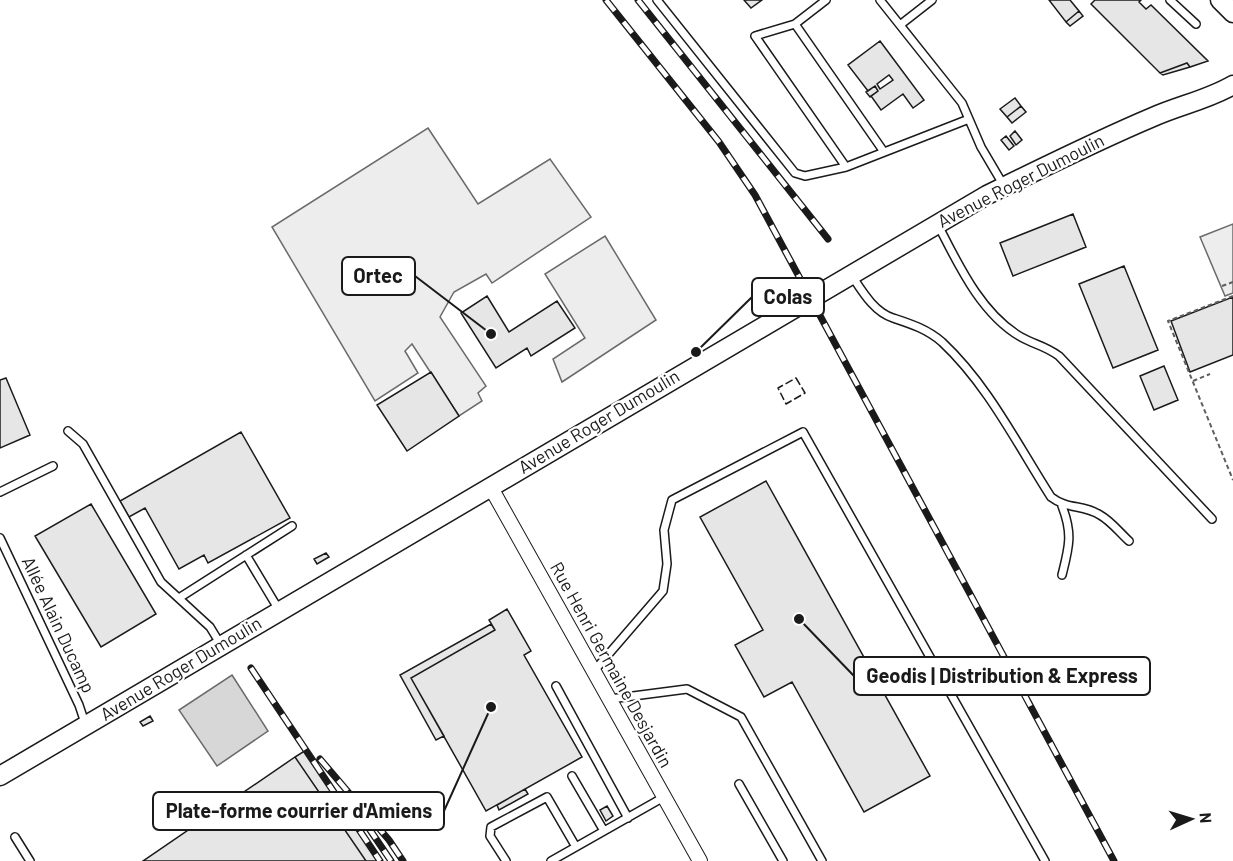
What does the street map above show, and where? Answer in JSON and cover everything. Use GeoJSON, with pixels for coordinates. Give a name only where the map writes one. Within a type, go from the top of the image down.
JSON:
{"type":"FeatureCollection","features":[{"type":"Feature","properties":{"kind":"main road"},"geometry":{"type":"LineString","coordinates":[[1220,0],[1233,13]]}},
{"type":"Feature","properties":{"kind":"main road"},"geometry":{"type":"LineString","coordinates":[[1212,97],[1233,85]]}},
{"type":"Feature","properties":{"kind":"main road"},"geometry":{"type":"LineString","coordinates":[[1212,97],[1233,98]]}},
{"type":"Feature","properties":{"kind":"main road","name":"Avenue Roger Dumoulin"},"geometry":{"type":"LineString","coordinates":[[0,776],[937,223],[1004,186],[1096,141],[1168,111],[1212,97]]}},
{"type":"Feature","properties":{"kind":"street","name":"Rue Henri Germaine Desjardin"},"geometry":{"type":"LineString","coordinates":[[490,486],[700,861]]}},
{"type":"Feature","properties":{"kind":"lane"},"geometry":{"type":"LineString","coordinates":[[657,0],[795,173],[805,176],[846,166],[969,119]]}},
{"type":"Feature","properties":{"kind":"lane"},"geometry":{"type":"LineString","coordinates":[[826,0],[795,24],[755,36],[846,166]]}},
{"type":"Feature","properties":{"kind":"lane"},"geometry":{"type":"LineString","coordinates":[[880,0],[962,103],[981,147],[1004,186]]}},
{"type":"Feature","properties":{"kind":"lane"},"geometry":{"type":"LineString","coordinates":[[900,25],[932,0]]}},
{"type":"Feature","properties":{"kind":"lane"},"geometry":{"type":"LineString","coordinates":[[1170,0],[1196,24]]}},
{"type":"Feature","properties":{"kind":"lane"},"geometry":{"type":"LineString","coordinates":[[795,24],[884,152]]}},
{"type":"Feature","properties":{"kind":"lane"},"geometry":{"type":"LineString","coordinates":[[937,223],[967,280],[986,306],[1021,337],[1045,345],[1059,356],[1212,519]]}},
{"type":"Feature","properties":{"kind":"lane"},"geometry":{"type":"LineString","coordinates":[[850,274],[875,307],[892,318],[905,320],[926,331],[973,373],[1051,497],[1062,506],[1069,524],[1071,539],[1062,575]]}},
{"type":"Feature","properties":{"kind":"lane"},"geometry":{"type":"LineString","coordinates":[[68,431],[83,444],[161,582],[210,627],[220,645]]}},
{"type":"Feature","properties":{"kind":"lane"},"geometry":{"type":"LineString","coordinates":[[594,670],[663,591],[667,564],[664,530],[672,500],[803,432],[1045,861]]}},
{"type":"Feature","properties":{"kind":"lane"},"geometry":{"type":"LineString","coordinates":[[0,492],[53,466]]}},
{"type":"Feature","properties":{"kind":"lane"},"geometry":{"type":"LineString","coordinates":[[1062,506],[1083,508],[1100,514],[1129,541]]}},
{"type":"Feature","properties":{"kind":"lane"},"geometry":{"type":"LineString","coordinates":[[178,598],[292,526]]}},
{"type":"Feature","properties":{"kind":"lane","name":"Allée Alain Ducamp"},"geometry":{"type":"LineString","coordinates":[[0,538],[80,705],[86,726]]}},
{"type":"Feature","properties":{"kind":"lane"},"geometry":{"type":"LineString","coordinates":[[246,555],[279,610]]}},
{"type":"Feature","properties":{"kind":"lane"},"geometry":{"type":"LineString","coordinates":[[556,686],[628,818]]}},
{"type":"Feature","properties":{"kind":"lane"},"geometry":{"type":"LineString","coordinates":[[610,699],[687,689],[741,717],[822,861]]}},
{"type":"Feature","properties":{"kind":"lane"},"geometry":{"type":"LineString","coordinates":[[572,776],[604,831]]}},
{"type":"Feature","properties":{"kind":"lane"},"geometry":{"type":"LineString","coordinates":[[739,784],[783,861]]}},
{"type":"Feature","properties":{"kind":"lane"},"geometry":{"type":"LineString","coordinates":[[506,861],[490,836],[491,827],[547,797],[576,847]]}},
{"type":"Feature","properties":{"kind":"lane"},"geometry":{"type":"LineString","coordinates":[[550,861],[664,797]]}},
{"type":"Feature","properties":{"kind":"lane"},"geometry":{"type":"LineString","coordinates":[[15,837],[30,861]]}},
{"type":"Feature","properties":{"kind":"path"},"geometry":{"type":"LineString","coordinates":[[1222,286],[1233,282]]}},
{"type":"Feature","properties":{"kind":"path"},"geometry":{"type":"LineString","coordinates":[[1233,296],[1168,321],[1233,480]]}},
{"type":"Feature","properties":{"kind":"path"},"geometry":{"type":"LineString","coordinates":[[1193,381],[1210,374]]}},
{"type":"Feature","properties":{"kind":"shaded area"},"geometry":{"type":"Polygon","coordinates":[[[428,128],[478,204],[550,159],[591,217],[492,283],[486,274],[454,292],[440,317],[486,386],[478,393],[482,401],[459,416],[412,344],[405,351],[418,373],[375,401],[272,227],[428,128]]]}},
{"type":"Feature","properties":{"kind":"shaded area"},"geometry":{"type":"Polygon","coordinates":[[[1233,224],[1233,293],[1225,296],[1200,237],[1233,224]]]}},
{"type":"Feature","properties":{"kind":"shaded area"},"geometry":{"type":"Polygon","coordinates":[[[605,236],[656,320],[562,382],[553,359],[585,338],[545,274],[605,236]]]}},
{"type":"Feature","properties":{"kind":"shaded area"},"geometry":{"type":"Polygon","coordinates":[[[232,675],[268,731],[217,766],[179,710],[232,675]]]}},
{"type":"Feature","properties":{"kind":"building"},"geometry":{"type":"Polygon","coordinates":[[[744,0],[762,0],[751,8],[744,0]]]}},
{"type":"Feature","properties":{"kind":"building"},"geometry":{"type":"Polygon","coordinates":[[[1049,0],[1070,0],[1079,11],[1066,22],[1049,0]]]}},
{"type":"Feature","properties":{"kind":"building"},"geometry":{"type":"Polygon","coordinates":[[[1095,0],[1141,0],[1139,2],[1146,9],[1151,5],[1208,61],[1190,67],[1187,63],[1160,73],[1091,4],[1095,0]]]}},
{"type":"Feature","properties":{"kind":"building"},"geometry":{"type":"Polygon","coordinates":[[[1079,11],[1083,16],[1070,26],[1066,22],[1079,11]]]}},
{"type":"Feature","properties":{"kind":"building"},"geometry":{"type":"Polygon","coordinates":[[[880,41],[924,100],[913,108],[903,94],[881,110],[871,96],[878,91],[875,86],[868,91],[848,65],[880,41]],[[889,75],[877,84],[880,89],[893,80],[889,75]]]}},
{"type":"Feature","properties":{"kind":"building"},"geometry":{"type":"Polygon","coordinates":[[[1187,63],[1190,67],[1163,75],[1160,73],[1187,63]]]}},
{"type":"Feature","properties":{"kind":"building"},"geometry":{"type":"Polygon","coordinates":[[[875,86],[878,91],[870,97],[866,92],[875,86]]]}},
{"type":"Feature","properties":{"kind":"building"},"geometry":{"type":"Polygon","coordinates":[[[1015,98],[1021,106],[1007,117],[1000,109],[1015,98]]]}},
{"type":"Feature","properties":{"kind":"building"},"geometry":{"type":"Polygon","coordinates":[[[1021,106],[1026,112],[1012,123],[1007,117],[1021,106]]]}},
{"type":"Feature","properties":{"kind":"building"},"geometry":{"type":"Polygon","coordinates":[[[1015,131],[1022,140],[1016,145],[1010,136],[1015,131]]]}},
{"type":"Feature","properties":{"kind":"building"},"geometry":{"type":"Polygon","coordinates":[[[1006,136],[1014,146],[1009,150],[1001,140],[1006,136]]]}},
{"type":"Feature","properties":{"kind":"building"},"geometry":{"type":"Polygon","coordinates":[[[1073,214],[1086,247],[1013,276],[1000,243],[1073,214]]]}},
{"type":"Feature","properties":{"kind":"building"},"geometry":{"type":"Polygon","coordinates":[[[1124,266],[1158,350],[1113,368],[1079,284],[1124,266]]]}},
{"type":"Feature","properties":{"kind":"building"},"geometry":{"type":"Polygon","coordinates":[[[487,296],[509,332],[557,301],[575,328],[531,356],[527,348],[496,368],[461,313],[487,296]]]}},
{"type":"Feature","properties":{"kind":"building"},"geometry":{"type":"Polygon","coordinates":[[[1233,297],[1233,355],[1190,372],[1171,321],[1233,297]]]}},
{"type":"Feature","properties":{"kind":"building"},"geometry":{"type":"Polygon","coordinates":[[[1164,366],[1178,400],[1154,410],[1140,376],[1164,366]]]}},
{"type":"Feature","properties":{"kind":"building"},"geometry":{"type":"Polygon","coordinates":[[[431,372],[459,416],[407,451],[377,405],[431,372]]]}},
{"type":"Feature","properties":{"kind":"building"},"geometry":{"type":"Polygon","coordinates":[[[6,378],[30,435],[0,448],[0,380],[6,378]]]}},
{"type":"Feature","properties":{"kind":"building"},"geometry":{"type":"Polygon","coordinates":[[[241,432],[290,518],[208,563],[204,555],[179,569],[145,508],[129,517],[120,501],[241,432]]]}},
{"type":"Feature","properties":{"kind":"building"},"geometry":{"type":"Polygon","coordinates":[[[766,481],[930,776],[864,812],[792,682],[764,697],[735,645],[763,630],[700,517],[766,481]]]}},
{"type":"Feature","properties":{"kind":"building"},"geometry":{"type":"Polygon","coordinates":[[[91,504],[156,614],[101,647],[35,536],[91,504]]]}},
{"type":"Feature","properties":{"kind":"building"},"geometry":{"type":"Polygon","coordinates":[[[326,553],[329,557],[317,564],[314,559],[326,553]]]}},
{"type":"Feature","properties":{"kind":"building"},"geometry":{"type":"Polygon","coordinates":[[[507,609],[531,651],[524,655],[582,757],[486,811],[411,678],[495,630],[489,620],[507,609]]]}},
{"type":"Feature","properties":{"kind":"building"},"geometry":{"type":"Polygon","coordinates":[[[491,624],[495,630],[411,678],[444,736],[436,740],[400,675],[491,624]]]}},
{"type":"Feature","properties":{"kind":"building"},"geometry":{"type":"Polygon","coordinates":[[[150,716],[153,721],[143,726],[140,722],[150,716]]]}},
{"type":"Feature","properties":{"kind":"building"},"geometry":{"type":"Polygon","coordinates":[[[306,750],[382,861],[366,861],[295,757],[306,750]]]}},
{"type":"Feature","properties":{"kind":"building"},"geometry":{"type":"Polygon","coordinates":[[[295,757],[366,861],[143,861],[295,757]]]}},
{"type":"Feature","properties":{"kind":"building"},"geometry":{"type":"Polygon","coordinates":[[[525,789],[528,794],[499,810],[497,805],[525,789]]]}},
{"type":"Feature","properties":{"kind":"building"},"geometry":{"type":"Polygon","coordinates":[[[607,806],[613,816],[606,821],[600,810],[607,806]]]}},
{"type":"Feature","properties":{"kind":"railway"},"geometry":{"type":"LineString","coordinates":[[606,0],[719,142],[755,195],[1114,861]]}},
{"type":"Feature","properties":{"kind":"railway"},"geometry":{"type":"LineString","coordinates":[[638,0],[828,239]]}},
{"type":"Feature","properties":{"kind":"railway"},"geometry":{"type":"LineString","coordinates":[[251,668],[380,861]]}},
{"type":"Feature","properties":{"kind":"railway"},"geometry":{"type":"LineString","coordinates":[[320,759],[389,840],[403,861]]}},
{"type":"Feature","properties":{"kind":"railway"},"geometry":{"type":"LineString","coordinates":[[368,827],[391,861]]}},
{"type":"Feature","properties":{"kind":"fence"},"geometry":{"type":"LineString","coordinates":[[796,378],[805,393],[786,404],[778,388],[796,378]]}},
{"type":"Feature","properties":{"kind":"place","name":"Ortec"},"geometry":{"type":"Point","coordinates":[491,334]}},
{"type":"Feature","properties":{"kind":"place","name":"Colas"},"geometry":{"type":"Point","coordinates":[696,352]}},
{"type":"Feature","properties":{"kind":"place","name":"Geodis | Distribution & Express"},"geometry":{"type":"Point","coordinates":[799,619]}},
{"type":"Feature","properties":{"kind":"place","name":"Plate-forme courrier d'Amiens"},"geometry":{"type":"Point","coordinates":[491,707]}}]}
